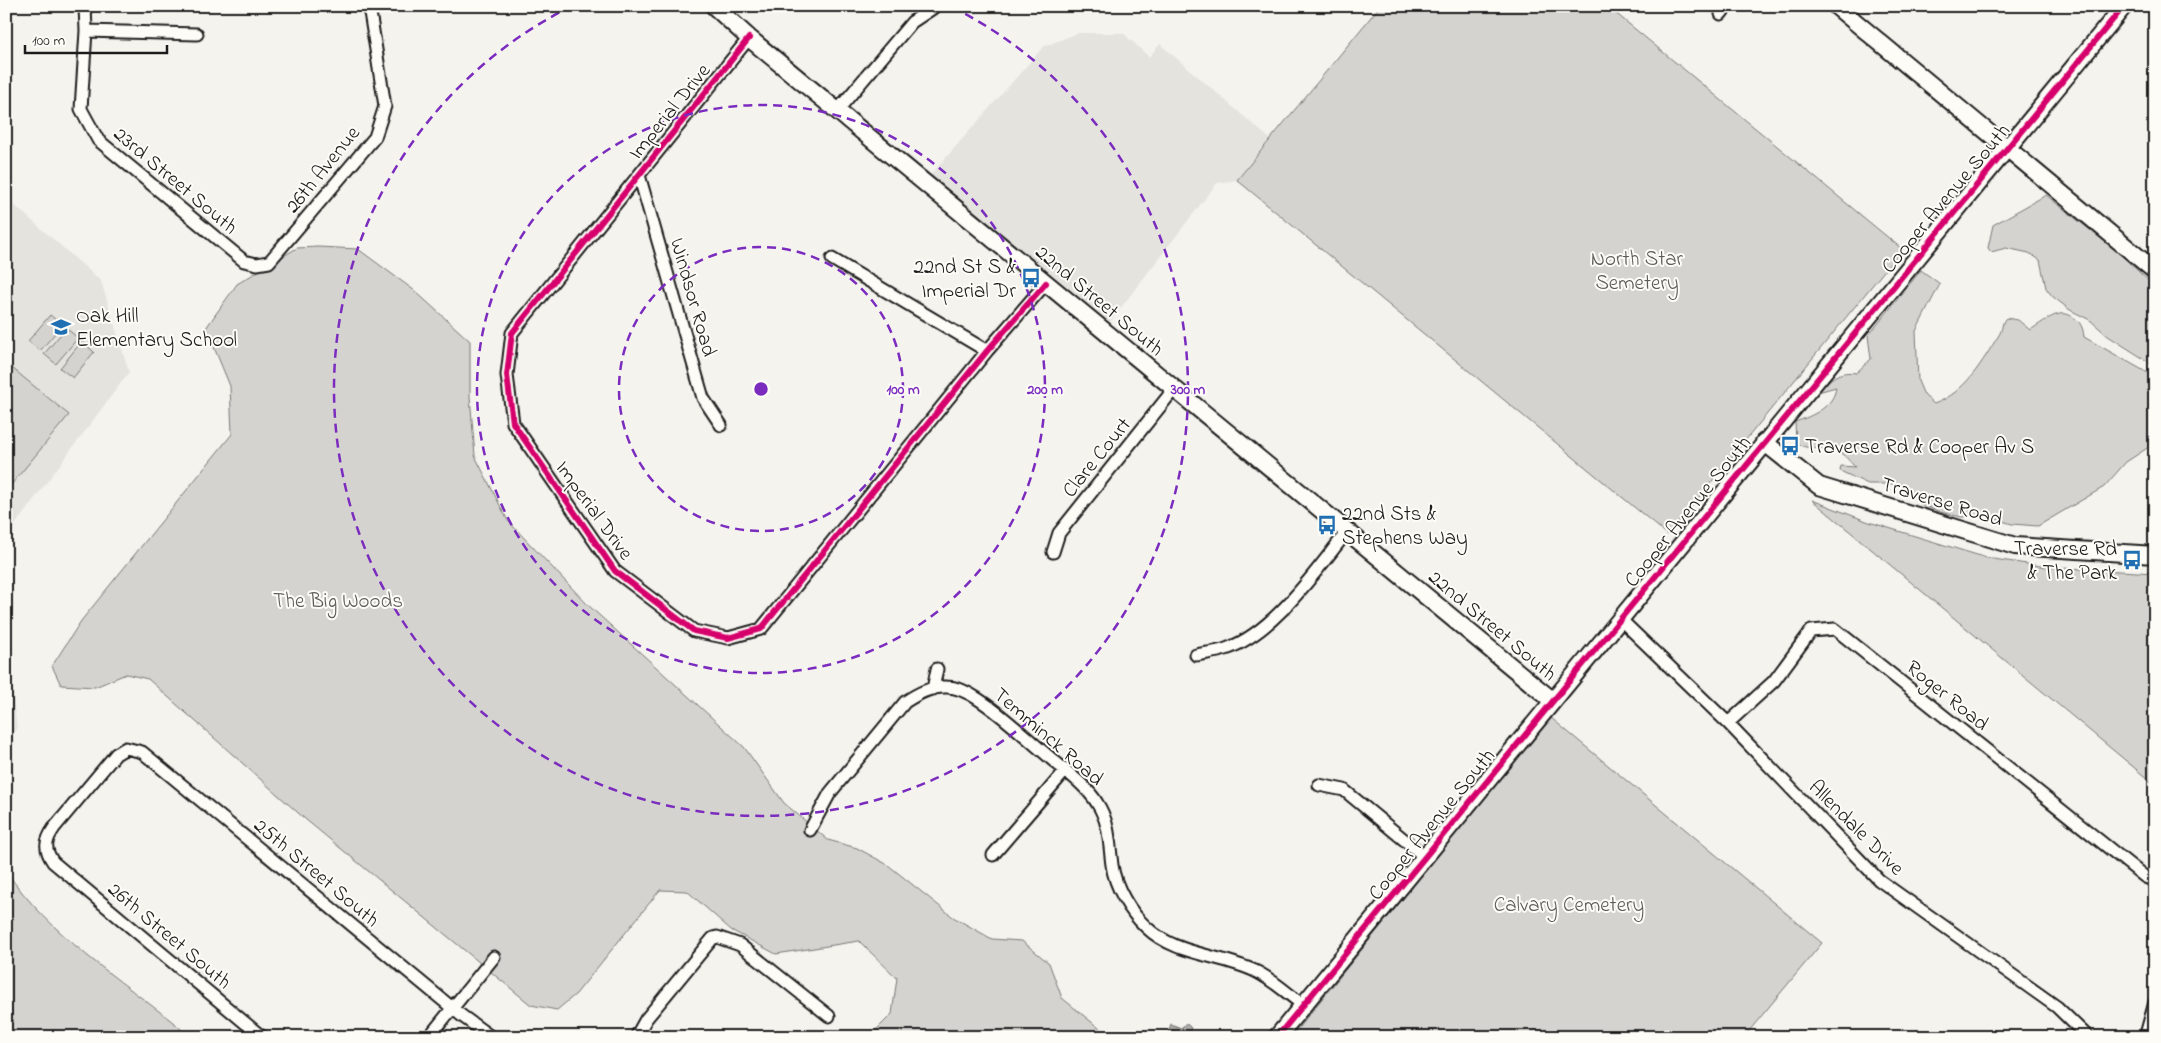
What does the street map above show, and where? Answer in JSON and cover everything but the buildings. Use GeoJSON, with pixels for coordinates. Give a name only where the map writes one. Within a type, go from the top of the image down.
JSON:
{"type":"FeatureCollection","features":[{"type":"Feature","properties":{"kind":"street","name":"23rd Street South"},"geometry":{"type":"LineString","coordinates":[[85,6],[86,32],[81,109],[98,140],[244,261]]}},
{"type":"Feature","properties":{"kind":"street","name":"26th Avenue"},"geometry":{"type":"LineString","coordinates":[[244,261],[257,264],[269,262],[375,137],[385,106],[370,6]]}},
{"type":"Feature","properties":{"kind":"street"},"geometry":{"type":"LineString","coordinates":[[837,111],[912,22],[936,6]]}},
{"type":"Feature","properties":{"kind":"street"},"geometry":{"type":"LineString","coordinates":[[1836,6],[2006,150],[2155,271]]}},
{"type":"Feature","properties":{"kind":"street","name":"Cooper Avenue South"},"geometry":{"type":"LineString","coordinates":[[1277,1037],[2124,6]]}},
{"type":"Feature","properties":{"kind":"street","name":"22nd Street South"},"geometry":{"type":"LineString","coordinates":[[719,8],[749,38],[1552,701]]}},
{"type":"Feature","properties":{"kind":"street"},"geometry":{"type":"LineString","coordinates":[[86,32],[197,34]]}},
{"type":"Feature","properties":{"kind":"street","name":"Imperial Drive"},"geometry":{"type":"LineString","coordinates":[[749,38],[512,333],[507,375],[513,423],[616,571],[694,631],[728,638],[761,628],[987,351],[1046,283]]}},
{"type":"Feature","properties":{"kind":"street","name":"Windsor Road"},"geometry":{"type":"LineString","coordinates":[[639,175],[703,398],[721,425]]}},
{"type":"Feature","properties":{"kind":"street"},"geometry":{"type":"LineString","coordinates":[[832,259],[987,351]]}},
{"type":"Feature","properties":{"kind":"street","name":"Clare Court"},"geometry":{"type":"LineString","coordinates":[[1053,552],[1059,534],[1174,389]]}},
{"type":"Feature","properties":{"kind":"street","name":"Traverse Road"},"geometry":{"type":"LineString","coordinates":[[1764,442],[1819,486],[2015,546],[2155,554]]}},
{"type":"Feature","properties":{"kind":"street"},"geometry":{"type":"LineString","coordinates":[[1196,655],[1227,649],[1256,632],[1281,612],[1347,532]]}},
{"type":"Feature","properties":{"kind":"street","name":"Allendale Drive"},"geometry":{"type":"LineString","coordinates":[[1620,619],[1728,723],[1879,880],[2057,1007],[2088,1037]]}},
{"type":"Feature","properties":{"kind":"street","name":"Roger Road"},"geometry":{"type":"LineString","coordinates":[[1728,723],[1774,682],[1811,631],[1835,629],[2145,877],[2155,881]]}},
{"type":"Feature","properties":{"kind":"street"},"geometry":{"type":"LineString","coordinates":[[933,688],[937,669]]}},
{"type":"Feature","properties":{"kind":"street","name":"Temminck Road"},"geometry":{"type":"LineString","coordinates":[[810,830],[830,793],[897,710],[919,693],[933,688],[960,689],[977,698],[1065,771],[1097,803],[1109,831],[1112,866],[1121,892],[1144,926],[1174,946],[1258,972],[1302,1005]]}},
{"type":"Feature","properties":{"kind":"street","name":"25th Street South"},"geometry":{"type":"LineString","coordinates":[[53,862],[45,848],[48,838],[116,754],[126,748],[142,752],[453,1008],[491,1037]]}},
{"type":"Feature","properties":{"kind":"street"},"geometry":{"type":"LineString","coordinates":[[993,854],[1065,771]]}},
{"type":"Feature","properties":{"kind":"street"},"geometry":{"type":"LineString","coordinates":[[1319,785],[1344,790],[1425,857]]}},
{"type":"Feature","properties":{"kind":"street","name":"26th Street South"},"geometry":{"type":"LineString","coordinates":[[53,862],[262,1037]]}},
{"type":"Feature","properties":{"kind":"street"},"geometry":{"type":"LineString","coordinates":[[636,1037],[646,1019],[713,938],[728,939],[740,944],[829,1016]]}},
{"type":"Feature","properties":{"kind":"street"},"geometry":{"type":"LineString","coordinates":[[429,1037],[494,957]]}},
{"type":"Feature","properties":{"kind":"street"},"geometry":{"type":"LineString","coordinates":[[2148,1037],[2147,1031],[2155,1002]]}},
{"type":"Feature","properties":{"kind":"shaded area"},"geometry":{"type":"Polygon","coordinates":[[[1078,33],[1123,33],[1149,57],[1160,44],[1270,139],[1237,180],[1217,183],[1109,323],[929,177],[1043,47],[1078,33]]]}},
{"type":"Feature","properties":{"kind":"shaded area","name":"Oak Hill Elementary School"},"geometry":{"type":"Polygon","coordinates":[[[6,198],[101,281],[129,372],[6,537],[6,198]]]}},
{"type":"Feature","properties":{"kind":"shaded area"},"geometry":{"type":"Polygon","coordinates":[[[6,641],[17,729],[6,742],[6,641]]]}},
{"type":"Feature","properties":{"kind":"shaded area"},"geometry":{"type":"Polygon","coordinates":[[[1186,1023],[1191,1028],[1187,1037],[1178,1037],[1168,1032],[1171,1024],[1181,1028],[1186,1023]]]}},
{"type":"Feature","properties":{"kind":"green space","name":"North Star Semetery"},"geometry":{"type":"Polygon","coordinates":[[[1380,6],[1607,6],[1902,249],[1668,535],[1237,180],[1380,6]]]}},
{"type":"Feature","properties":{"kind":"green space"},"geometry":{"type":"Polygon","coordinates":[[[2046,195],[2119,253],[2155,287],[2155,366],[2108,336],[2090,320],[2070,310],[2052,296],[2046,288],[2040,260],[2029,253],[2006,248],[1991,252],[1988,248],[1993,225],[2046,195]]]}},
{"type":"Feature","properties":{"kind":"green space","name":"The Big Woods"},"geometry":{"type":"Polygon","coordinates":[[[297,248],[358,249],[415,291],[470,341],[470,396],[475,456],[508,521],[588,605],[744,747],[784,803],[828,840],[857,848],[888,865],[953,917],[992,939],[1022,941],[1049,963],[1062,998],[1110,1037],[869,1037],[892,1014],[897,978],[859,941],[776,954],[731,930],[687,891],[660,890],[576,994],[557,1010],[531,1005],[305,819],[148,679],[126,674],[95,687],[61,685],[52,666],[81,621],[232,434],[230,386],[206,328],[237,284],[297,248]]]}},
{"type":"Feature","properties":{"kind":"green space"},"geometry":{"type":"Polygon","coordinates":[[[1921,270],[1940,284],[1916,331],[1918,381],[1924,395],[1934,404],[1955,392],[1972,376],[1999,335],[2006,318],[2018,320],[2030,330],[2052,317],[2068,314],[2080,323],[2084,337],[2155,377],[2155,443],[2126,462],[2104,487],[2038,526],[2012,524],[1986,516],[1961,517],[1940,512],[1922,505],[1900,484],[1868,484],[1840,471],[1841,466],[1855,467],[1840,453],[1829,449],[1801,446],[1796,443],[1795,422],[1815,414],[1827,405],[1836,387],[1818,392],[1830,379],[1839,374],[1856,373],[1871,359],[1868,336],[1921,270]]]}},
{"type":"Feature","properties":{"kind":"green space"},"geometry":{"type":"Polygon","coordinates":[[[50,315],[62,325],[40,351],[28,341],[50,315]]]}},
{"type":"Feature","properties":{"kind":"green space"},"geometry":{"type":"Polygon","coordinates":[[[66,328],[78,338],[56,364],[44,354],[66,328]]]}},
{"type":"Feature","properties":{"kind":"green space"},"geometry":{"type":"Polygon","coordinates":[[[82,341],[94,352],[73,378],[60,368],[82,341]]]}},
{"type":"Feature","properties":{"kind":"green space"},"geometry":{"type":"Polygon","coordinates":[[[6,363],[69,415],[6,491],[6,363]]]}},
{"type":"Feature","properties":{"kind":"green space"},"geometry":{"type":"Polygon","coordinates":[[[1812,500],[1869,522],[1987,558],[2047,567],[2155,573],[2155,785],[1812,500]]]}},
{"type":"Feature","properties":{"kind":"green space","name":"Calvary Cemetery"},"geometry":{"type":"Polygon","coordinates":[[[1550,717],[1822,943],[1744,1037],[1291,1037],[1550,717]]]}},
{"type":"Feature","properties":{"kind":"green space"},"geometry":{"type":"Polygon","coordinates":[[[6,871],[23,894],[64,935],[86,955],[178,1026],[188,1037],[6,1037],[6,871]]]}},
{"type":"Feature","properties":{"kind":"cycle path"},"geometry":{"type":"LineString","coordinates":[[1277,1037],[2124,6]]}},
{"type":"Feature","properties":{"kind":"cycle path"},"geometry":{"type":"LineString","coordinates":[[749,38],[512,333],[507,375],[513,423],[615,571],[694,631],[728,638],[761,629],[987,351],[1046,283]]}},
{"type":"Feature","properties":{"kind":"place","name":"22nd St S & Imperial Dr"},"geometry":{"type":"Point","coordinates":[1031,278]}},
{"type":"Feature","properties":{"kind":"place","name":"Oak Hill Elementary School"},"geometry":{"type":"Point","coordinates":[61,327]}},
{"type":"Feature","properties":{"kind":"place","name":"Traverse Rd & Cooper Av S"},"geometry":{"type":"Point","coordinates":[1790,446]}},
{"type":"Feature","properties":{"kind":"place","name":"22nd Sts & Stephens Way"},"geometry":{"type":"Point","coordinates":[1327,525]}},
{"type":"Feature","properties":{"kind":"place","name":"Traverse Rd & The Park"},"geometry":{"type":"Point","coordinates":[2132,560]}}]}
